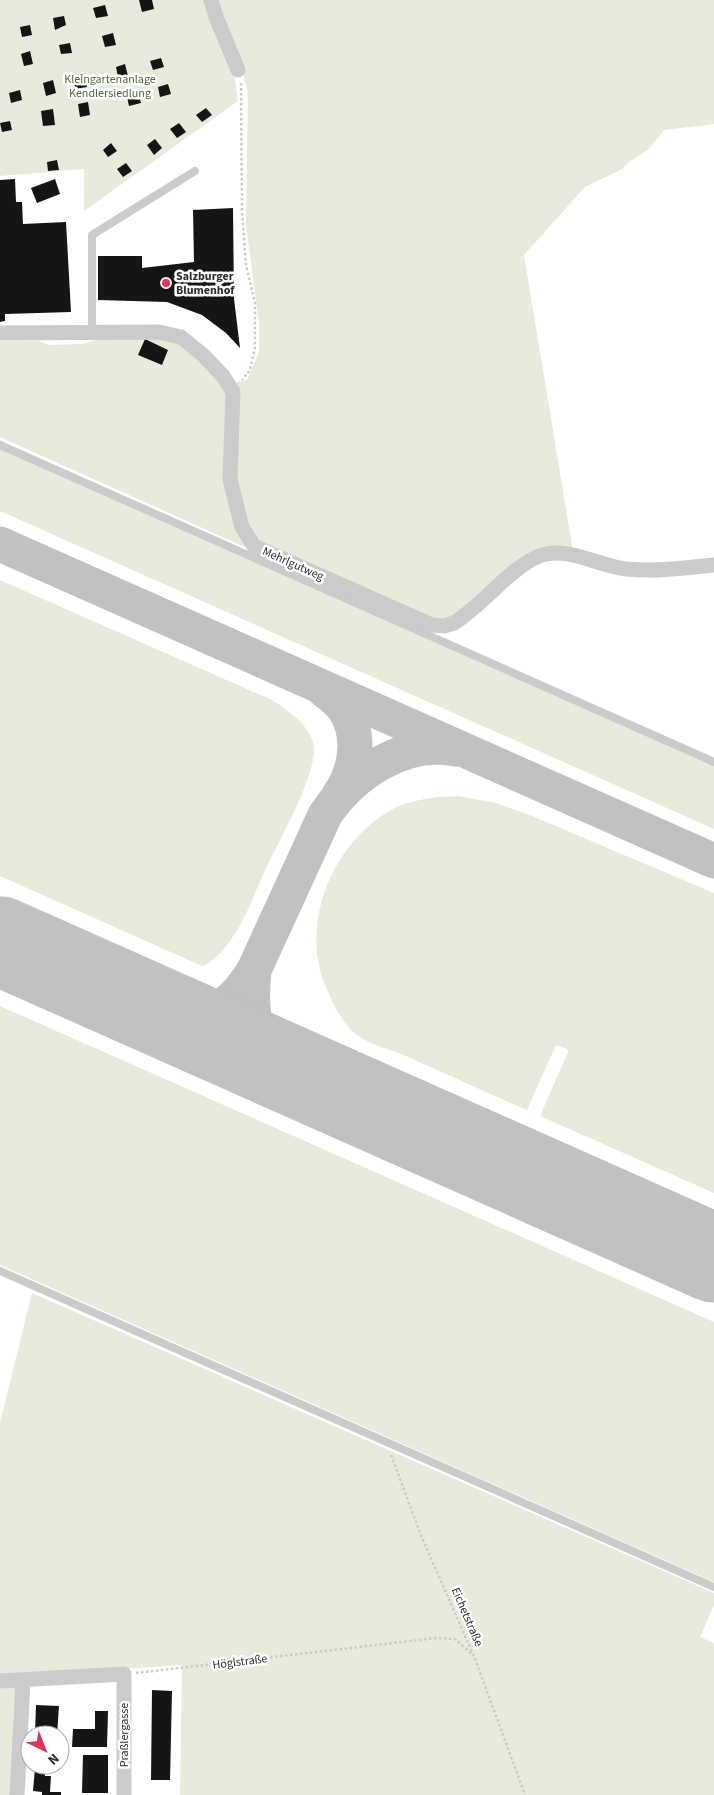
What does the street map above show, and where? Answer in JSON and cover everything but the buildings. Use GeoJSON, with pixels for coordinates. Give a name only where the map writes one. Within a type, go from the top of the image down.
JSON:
{"type":"FeatureCollection","features":[{"type":"Feature","properties":{"kind":"street"},"geometry":{"type":"LineString","coordinates":[[211,0],[238,70]]}},
{"type":"Feature","properties":{"kind":"street"},"geometry":{"type":"LineString","coordinates":[[0,333],[159,332],[181,337],[223,376],[233,392]]}},
{"type":"Feature","properties":{"kind":"street","name":"Mehrlgutweg"},"geometry":{"type":"LineString","coordinates":[[233,392],[230,479],[242,527],[253,552],[438,626],[454,623],[526,563],[548,553],[570,555],[626,569],[658,570],[714,564]]}},
{"type":"Feature","properties":{"kind":"street"},"geometry":{"type":"LineString","coordinates":[[0,1681],[23,1682],[124,1674]]}},
{"type":"Feature","properties":{"kind":"street","name":"Praßlergasse"},"geometry":{"type":"LineString","coordinates":[[124,1674],[124,1795]]}},
{"type":"Feature","properties":{"kind":"street"},"geometry":{"type":"LineString","coordinates":[[17,1795],[23,1682]]}},
{"type":"Feature","properties":{"kind":"lane"},"geometry":{"type":"LineString","coordinates":[[92,333],[92,235],[195,170]]}},
{"type":"Feature","properties":{"kind":"lane"},"geometry":{"type":"LineString","coordinates":[[0,445],[253,552],[714,762]]}},
{"type":"Feature","properties":{"kind":"lane"},"geometry":{"type":"LineString","coordinates":[[0,1271],[390,1446],[714,1587]]}},
{"type":"Feature","properties":{"kind":"path"},"geometry":{"type":"LineString","coordinates":[[233,392],[250,370],[255,348],[255,303],[246,266],[242,211],[243,90],[238,70]]}},
{"type":"Feature","properties":{"kind":"path","name":"Eichetstraße"},"geometry":{"type":"LineString","coordinates":[[390,1446],[422,1538],[474,1656],[525,1795]]}},
{"type":"Feature","properties":{"kind":"path","name":"Höglstraße"},"geometry":{"type":"LineString","coordinates":[[124,1674],[436,1638],[455,1639],[474,1656]]}},
{"type":"Feature","properties":{"kind":"green space","name":"Kleingartenanlage Kendlersiedlung"},"geometry":{"type":"Polygon","coordinates":[[[0,0],[208,0],[233,67],[238,101],[84,211],[84,169],[0,176],[0,0]]]}},
{"type":"Feature","properties":{"kind":"green space"},"geometry":{"type":"Polygon","coordinates":[[[215,0],[714,0],[714,124],[664,130],[649,149],[630,161],[622,169],[585,187],[524,255],[573,552],[557,549],[469,610],[438,623],[249,549],[0,437],[0,341],[39,341],[49,345],[82,344],[100,339],[167,338],[180,343],[206,366],[223,385],[247,380],[259,352],[259,323],[246,225],[248,92],[215,0]]]}},
{"type":"Feature","properties":{"kind":"green space"},"geometry":{"type":"Polygon","coordinates":[[[0,449],[714,766],[714,829],[0,511],[0,449]]]}},
{"type":"Feature","properties":{"kind":"green space"},"geometry":{"type":"Polygon","coordinates":[[[0,580],[272,700],[292,714],[309,732],[314,747],[313,759],[296,808],[240,925],[224,949],[208,963],[202,966],[0,876],[0,580]]]}},
{"type":"Feature","properties":{"kind":"green space"},"geometry":{"type":"Polygon","coordinates":[[[458,796],[496,803],[532,816],[714,893],[714,1193],[540,1116],[569,1050],[556,1045],[527,1110],[406,1056],[368,1042],[357,1035],[342,1019],[325,985],[318,961],[316,936],[319,912],[326,888],[337,865],[351,844],[369,826],[389,811],[414,801],[458,796]]]}},
{"type":"Feature","properties":{"kind":"green space"},"geometry":{"type":"Polygon","coordinates":[[[0,1006],[714,1322],[714,1582],[0,1265],[0,1006]]]}},
{"type":"Feature","properties":{"kind":"green space"},"geometry":{"type":"Polygon","coordinates":[[[32,1293],[714,1593],[714,1605],[700,1637],[714,1643],[714,1795],[180,1795],[182,1665],[16,1676],[13,1795],[0,1795],[0,1423],[32,1293]]]}},
{"type":"Feature","properties":{"kind":"taxiway"},"geometry":{"type":"LineString","coordinates":[[0,544],[714,861]]}},
{"type":"Feature","properties":{"kind":"taxiway"},"geometry":{"type":"LineString","coordinates":[[324,690],[342,706],[353,727],[355,739],[355,751],[350,774],[339,795]]}},
{"type":"Feature","properties":{"kind":"taxiway"},"geometry":{"type":"LineString","coordinates":[[175,1019],[202,1014],[222,1006],[246,982],[254,970],[325,815],[350,786],[365,773],[399,755],[417,749],[436,747],[455,749]]}},
{"type":"Feature","properties":{"kind":"taxiway"},"geometry":{"type":"LineString","coordinates":[[254,970],[253,1003],[257,1028],[271,1051],[295,1072]]}},
{"type":"Feature","properties":{"kind":"runway"},"geometry":{"type":"LineString","coordinates":[[0,941],[714,1258]]}},
{"type":"Feature","properties":{"kind":"place","name":"Salzburger Blumenhof"},"geometry":{"type":"Point","coordinates":[166,283]}}]}
